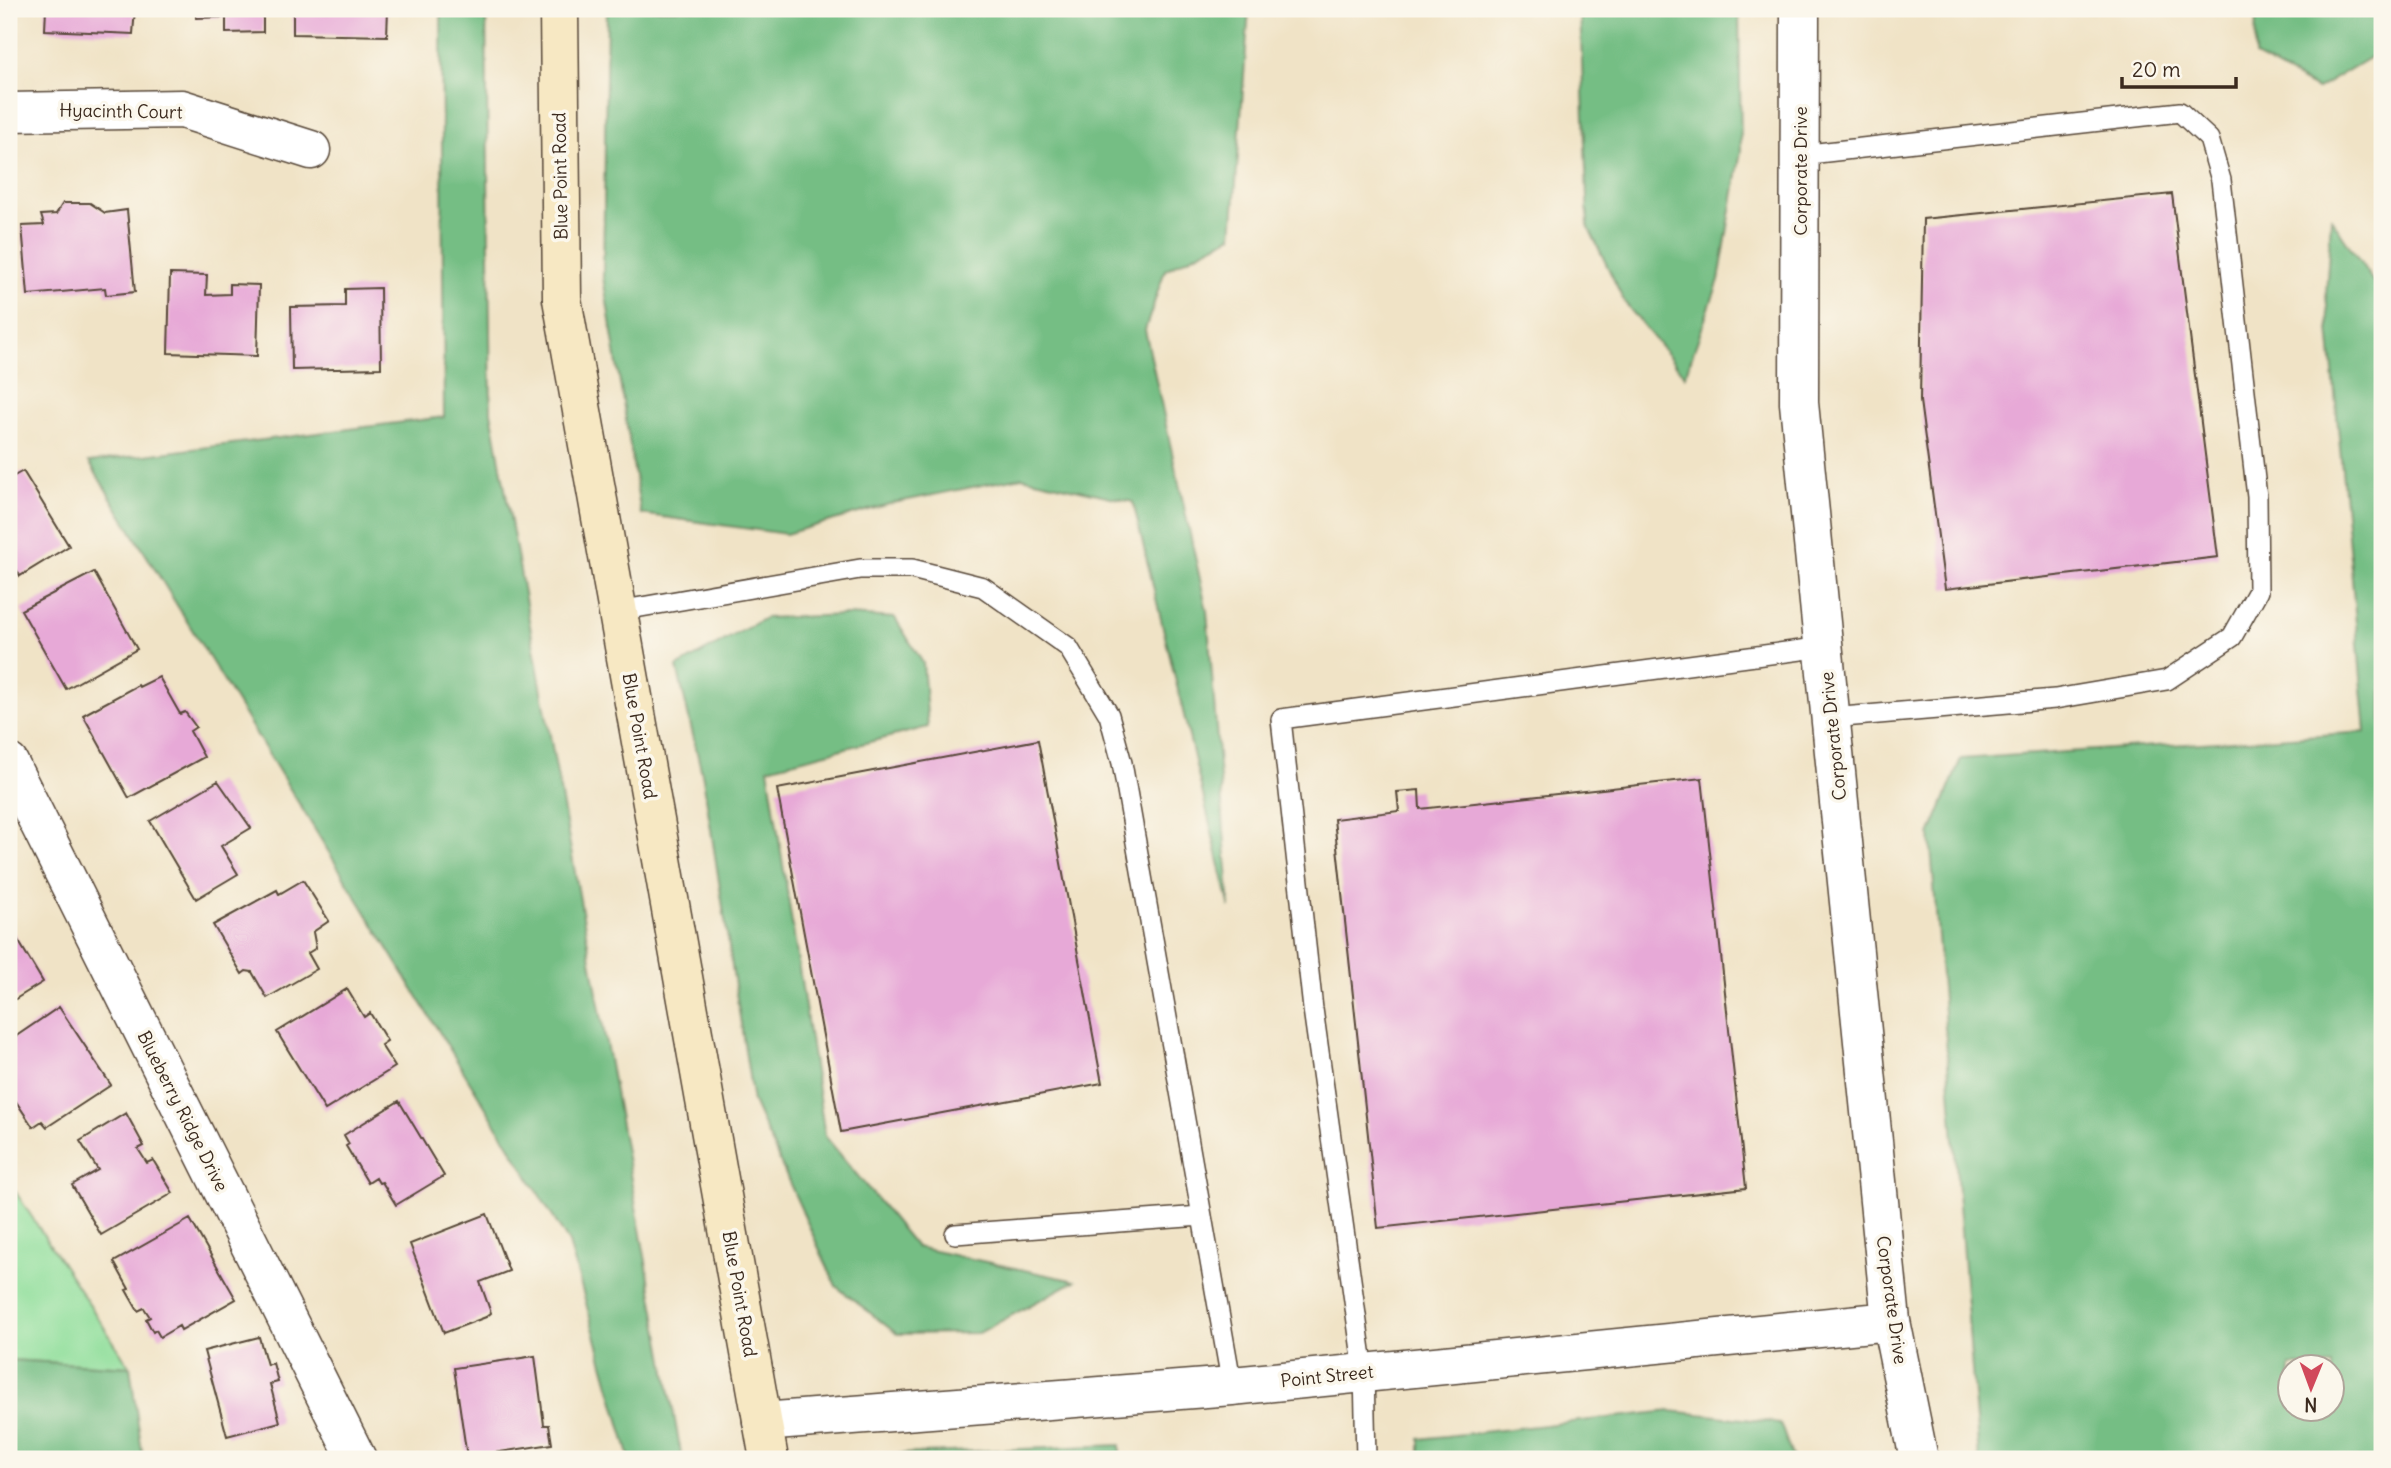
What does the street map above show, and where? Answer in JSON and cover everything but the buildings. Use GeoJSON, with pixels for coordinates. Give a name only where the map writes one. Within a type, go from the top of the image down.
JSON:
{"type":"FeatureCollection","features":[{"type":"Feature","properties":{"kind":"street","name":"Blue Point Road"},"geometry":{"type":"LineString","coordinates":[[559,9],[562,299],[769,1459]]}},
{"type":"Feature","properties":{"kind":"street","name":"Corporate Drive"},"geometry":{"type":"LineString","coordinates":[[1800,9],[1799,403],[1891,1321],[1919,1459]]}},
{"type":"Feature","properties":{"kind":"street","name":"Hyacinth Court"},"geometry":{"type":"LineString","coordinates":[[9,111],[182,109],[311,150]]}},
{"type":"Feature","properties":{"kind":"street","name":"Blueberry Ridge Drive"},"geometry":{"type":"LineString","coordinates":[[9,763],[357,1459]]}},
{"type":"Feature","properties":{"kind":"street","name":"Point Street"},"geometry":{"type":"LineString","coordinates":[[762,1422],[1232,1386],[1891,1321]]}},
{"type":"Feature","properties":{"kind":"lane"},"geometry":{"type":"LineString","coordinates":[[1800,155],[2180,112],[2209,139],[2221,180],[2257,497],[2259,591],[2232,637],[2166,680],[2055,699],[1831,718]]}},
{"type":"Feature","properties":{"kind":"lane"},"geometry":{"type":"LineString","coordinates":[[618,611],[860,569],[912,569],[983,587],[1068,647],[1109,715],[1122,763],[1232,1386]]}},
{"type":"Feature","properties":{"kind":"lane"},"geometry":{"type":"LineString","coordinates":[[1366,1459],[1364,1372],[1313,1009],[1281,719],[1824,647]]}},
{"type":"Feature","properties":{"kind":"lane"},"geometry":{"type":"LineString","coordinates":[[955,1234],[1201,1216]]}},
{"type":"Feature","properties":{"kind":"green space"},"geometry":{"type":"Polygon","coordinates":[[[441,9],[486,9],[491,412],[682,1459],[630,1459],[569,1243],[89,462],[444,417],[441,9]]]}},
{"type":"Feature","properties":{"kind":"green space"},"geometry":{"type":"Polygon","coordinates":[[[607,9],[1249,9],[1232,236],[1165,270],[1145,330],[1207,611],[1230,908],[1133,502],[1022,477],[893,503],[786,534],[641,514],[603,277],[607,9]]]}},
{"type":"Feature","properties":{"kind":"green space"},"geometry":{"type":"Polygon","coordinates":[[[1580,9],[1739,9],[1741,151],[1719,280],[1685,376],[1625,303],[1588,226],[1580,9]]]}},
{"type":"Feature","properties":{"kind":"green space"},"geometry":{"type":"Polygon","coordinates":[[[2256,9],[2377,9],[2382,31],[2382,50],[2317,89],[2255,56],[2256,9]]]}},
{"type":"Feature","properties":{"kind":"green space"},"geometry":{"type":"Polygon","coordinates":[[[2331,218],[2382,295],[2382,1459],[1979,1459],[1930,835],[1961,759],[2366,732],[2326,295],[2331,218]]]}},
{"type":"Feature","properties":{"kind":"green space"},"geometry":{"type":"Polygon","coordinates":[[[848,615],[895,618],[923,663],[928,727],[768,768],[825,1136],[916,1247],[1075,1281],[979,1333],[897,1334],[836,1286],[753,1102],[703,778],[677,667],[765,618],[848,615]]]}},
{"type":"Feature","properties":{"kind":"green space"},"geometry":{"type":"Polygon","coordinates":[[[9,1182],[130,1367],[9,1360],[9,1182]]]}},
{"type":"Feature","properties":{"kind":"green space"},"geometry":{"type":"Polygon","coordinates":[[[9,1360],[130,1367],[143,1459],[9,1459],[9,1360]]]}},
{"type":"Feature","properties":{"kind":"green space"},"geometry":{"type":"Polygon","coordinates":[[[1670,1411],[1780,1423],[1793,1459],[1420,1459],[1420,1439],[1670,1411]]]}},
{"type":"Feature","properties":{"kind":"green space"},"geometry":{"type":"Polygon","coordinates":[[[1120,1445],[1120,1459],[825,1459],[825,1457],[1120,1445]]]}}]}
